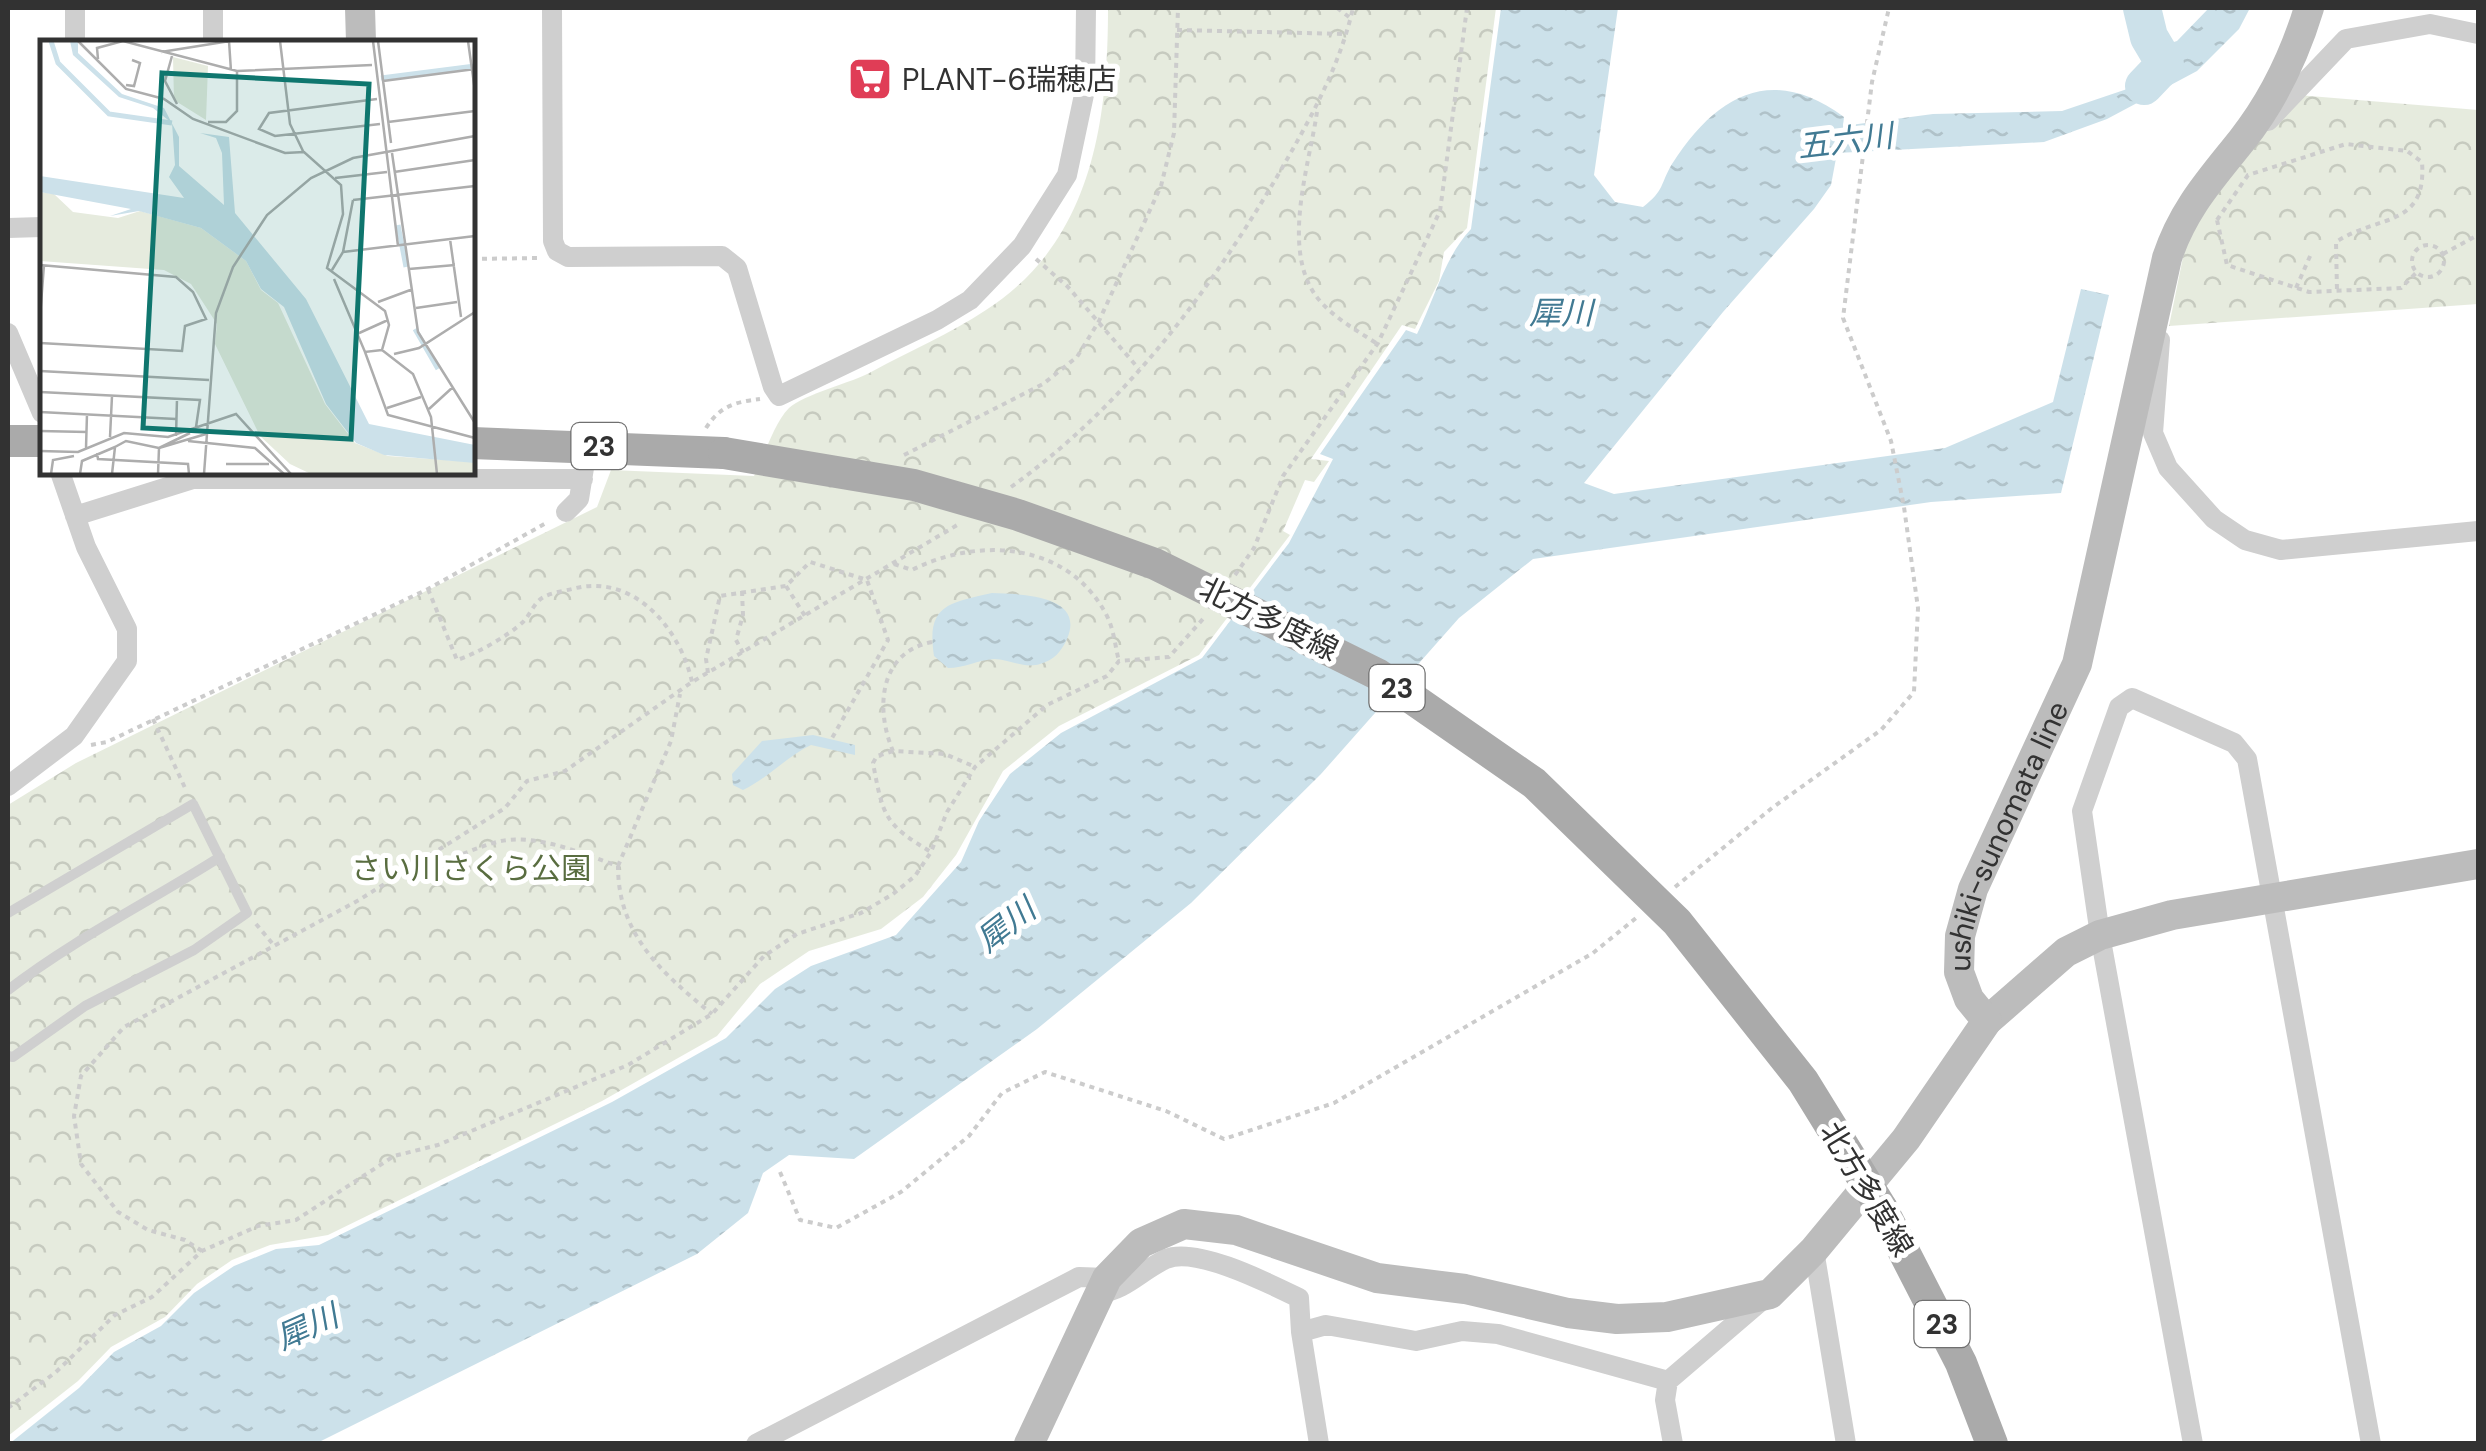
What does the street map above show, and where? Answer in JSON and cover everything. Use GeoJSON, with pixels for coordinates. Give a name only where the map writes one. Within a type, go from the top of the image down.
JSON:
{"type":"FeatureCollection","features":[{"type":"Feature","properties":{"kind":"main road"},"geometry":{"type":"LineString","coordinates":[[360,8],[361,40]]}},
{"type":"Feature","properties":{"kind":"main road","name":"ushiki-sunomata line"},"geometry":{"type":"LineString","coordinates":[[1770,1294],[1814,1250],[1906,1138],[1987,1020],[1969,999],[1959,972],[1960,936],[1973,889],[2078,664],[2167,258],[2195,195],[2244,138],[2282,76],[2309,8]]}},
{"type":"Feature","properties":{"kind":"main road"},"geometry":{"type":"LineString","coordinates":[[8,442],[40,441]]}},
{"type":"Feature","properties":{"kind":"main road","name":"北方多度線"},"geometry":{"type":"LineString","coordinates":[[475,443],[711,451],[848,471],[1018,514],[1155,564],[1377,674],[1534,783],[1676,922],[1802,1082],[1882,1208],[1961,1363],[1992,1444]]}},
{"type":"Feature","properties":{"kind":"main road"},"geometry":{"type":"LineString","coordinates":[[1987,1020],[2066,952],[2100,935],[2172,915],[2478,864]]}},
{"type":"Feature","properties":{"kind":"main road"},"geometry":{"type":"LineString","coordinates":[[1029,1444],[1102,1286],[1141,1242],[1184,1224],[1236,1230],[1376,1278],[1465,1289],[1584,1315],[1666,1317],[1770,1294]]}},
{"type":"Feature","properties":{"kind":"street"},"geometry":{"type":"LineString","coordinates":[[75,8],[75,40]]}},
{"type":"Feature","properties":{"kind":"street"},"geometry":{"type":"LineString","coordinates":[[212,8],[212,40]]}},
{"type":"Feature","properties":{"kind":"street"},"geometry":{"type":"LineString","coordinates":[[552,8],[553,241],[557,252],[568,256],[722,256],[737,268],[779,396],[970,300],[1022,246],[1067,175],[1085,90],[1086,8]]}},
{"type":"Feature","properties":{"kind":"street"},"geometry":{"type":"LineString","coordinates":[[2223,161],[2241,154],[2346,39],[2430,24],[2478,34]]}},
{"type":"Feature","properties":{"kind":"street"},"geometry":{"type":"LineString","coordinates":[[8,228],[40,227]]}},
{"type":"Feature","properties":{"kind":"street"},"geometry":{"type":"LineString","coordinates":[[2167,258],[2153,434],[2168,468],[2214,518],[2245,540],[2281,550],[2478,531]]}},
{"type":"Feature","properties":{"kind":"street"},"geometry":{"type":"LineString","coordinates":[[8,334],[23,358],[40,407]]}},
{"type":"Feature","properties":{"kind":"street"},"geometry":{"type":"LineString","coordinates":[[566,512],[579,499],[586,446]]}},
{"type":"Feature","properties":{"kind":"street"},"geometry":{"type":"LineString","coordinates":[[8,786],[74,736],[127,661],[127,628],[75,516],[62,477]]}},
{"type":"Feature","properties":{"kind":"street"},"geometry":{"type":"LineString","coordinates":[[75,516],[193,479],[583,479]]}},
{"type":"Feature","properties":{"kind":"street"},"geometry":{"type":"LineString","coordinates":[[2193,1444],[2100,935],[2082,811],[2119,707],[2132,698],[2234,743],[2247,760],[2371,1444]]}},
{"type":"Feature","properties":{"kind":"street"},"geometry":{"type":"LineString","coordinates":[[1814,1250],[1846,1444]]}},
{"type":"Feature","properties":{"kind":"street"},"geometry":{"type":"LineString","coordinates":[[756,1444],[1079,1276],[1102,1286],[1138,1280],[1169,1258],[1192,1256],[1299,1298],[1300,1332],[1320,1444]]}},
{"type":"Feature","properties":{"kind":"street"},"geometry":{"type":"LineString","coordinates":[[1673,1444],[1665,1400],[1668,1381],[1770,1294]]}},
{"type":"Feature","properties":{"kind":"street"},"geometry":{"type":"LineString","coordinates":[[1300,1332],[1326,1326],[1416,1342],[1462,1331],[1498,1334],[1668,1381]]}},
{"type":"Feature","properties":{"kind":"lane"},"geometry":{"type":"LineString","coordinates":[[8,913],[193,804],[248,913],[194,950],[85,1006],[12,1057],[8,1056]]}},
{"type":"Feature","properties":{"kind":"lane"},"geometry":{"type":"LineString","coordinates":[[8,990],[56,952],[138,910],[220,857]]}},
{"type":"Feature","properties":{"kind":"path"},"geometry":{"type":"LineString","coordinates":[[898,458],[1043,384],[1077,357],[1099,321],[1161,186],[1174,133],[1178,8]]}},
{"type":"Feature","properties":{"kind":"path"},"geometry":{"type":"LineString","coordinates":[[1337,8],[1350,18]]}},
{"type":"Feature","properties":{"kind":"path"},"geometry":{"type":"LineString","coordinates":[[996,498],[1040,466],[1108,405],[1213,279],[1318,108],[1353,8]]}},
{"type":"Feature","properties":{"kind":"path"},"geometry":{"type":"LineString","coordinates":[[1234,576],[1254,548],[1283,476],[1378,344],[1440,212],[1467,8]]}},
{"type":"Feature","properties":{"kind":"path"},"geometry":{"type":"LineString","coordinates":[[1668,892],[1772,808],[1880,730],[1914,692],[1918,608],[1904,508],[1891,441],[1843,318],[1872,82],[1890,8]]}},
{"type":"Feature","properties":{"kind":"path"},"geometry":{"type":"LineString","coordinates":[[1177,30],[1347,34]]}},
{"type":"Feature","properties":{"kind":"path"},"geometry":{"type":"LineString","coordinates":[[1318,108],[1300,229],[1302,268],[1317,298],[1338,319],[1378,344]]}},
{"type":"Feature","properties":{"kind":"path"},"geometry":{"type":"LineString","coordinates":[[2217,220],[2248,176],[2346,144],[2407,150],[2422,162],[2424,188],[2418,201],[2406,212],[2336,242],[2337,291]]}},
{"type":"Feature","properties":{"kind":"path"},"geometry":{"type":"LineString","coordinates":[[2195,195],[2214,210],[2227,266],[2296,288],[2337,291],[2400,288],[2416,273]]}},
{"type":"Feature","properties":{"kind":"path"},"geometry":{"type":"LineString","coordinates":[[2442,254],[2478,235]]}},
{"type":"Feature","properties":{"kind":"path"},"geometry":{"type":"LineString","coordinates":[[1022,246],[1099,321],[1139,370]]}},
{"type":"Feature","properties":{"kind":"path"},"geometry":{"type":"LineString","coordinates":[[2416,273],[2412,264],[2415,250],[2430,246],[2442,254]]}},
{"type":"Feature","properties":{"kind":"path"},"geometry":{"type":"LineString","coordinates":[[475,260],[540,258],[557,252]]}},
{"type":"Feature","properties":{"kind":"path"},"geometry":{"type":"LineString","coordinates":[[2296,288],[2311,254]]}},
{"type":"Feature","properties":{"kind":"path"},"geometry":{"type":"LineString","coordinates":[[2416,273],[2434,277],[2443,266],[2442,254]]}},
{"type":"Feature","properties":{"kind":"path"},"geometry":{"type":"LineString","coordinates":[[711,451],[716,412],[738,401],[779,396]]}},
{"type":"Feature","properties":{"kind":"path"},"geometry":{"type":"LineString","coordinates":[[74,736],[84,744],[99,746],[428,589],[566,512]]}},
{"type":"Feature","properties":{"kind":"path"},"geometry":{"type":"LineString","coordinates":[[202,1250],[136,1224],[94,1186],[76,1147],[77,1088],[86,1066],[124,1026],[272,943],[359,900],[505,808],[528,780],[565,770],[680,694],[692,682],[968,518]]}},
{"type":"Feature","properties":{"kind":"path"},"geometry":{"type":"LineString","coordinates":[[893,564],[912,570],[942,555],[968,549],[1010,550],[1055,562],[1075,575],[1098,602],[1113,632],[1119,661]]}},
{"type":"Feature","properties":{"kind":"path"},"geometry":{"type":"LineString","coordinates":[[708,672],[706,659],[720,596],[786,586],[810,562],[868,580]]}},
{"type":"Feature","properties":{"kind":"path"},"geometry":{"type":"LineString","coordinates":[[832,738],[888,640],[868,580]]}},
{"type":"Feature","properties":{"kind":"path"},"geometry":{"type":"LineString","coordinates":[[428,589],[456,660],[482,652],[521,624],[543,597],[586,586],[623,590],[647,605],[681,646],[692,682]]}},
{"type":"Feature","properties":{"kind":"path"},"geometry":{"type":"LineString","coordinates":[[786,586],[805,616]]}},
{"type":"Feature","properties":{"kind":"path"},"geometry":{"type":"LineString","coordinates":[[742,591],[743,615],[736,640],[744,653]]}},
{"type":"Feature","properties":{"kind":"path"},"geometry":{"type":"LineString","coordinates":[[8,1408],[56,1372],[115,1315],[152,1297],[202,1250],[258,1226],[296,1220],[394,1156],[438,1145],[628,1065],[712,1014],[764,956],[797,934],[860,913],[915,876],[975,767],[1047,705],[1107,676],[1119,661],[1169,657],[1204,618]]}},
{"type":"Feature","properties":{"kind":"path"},"geometry":{"type":"LineString","coordinates":[[893,752],[881,713],[887,680],[903,653],[932,642]]}},
{"type":"Feature","properties":{"kind":"path"},"geometry":{"type":"LineString","coordinates":[[680,694],[671,741],[618,866],[618,890],[626,920],[652,962],[712,1014]]}},
{"type":"Feature","properties":{"kind":"path"},"geometry":{"type":"LineString","coordinates":[[154,719],[193,804]]}},
{"type":"Feature","properties":{"kind":"path"},"geometry":{"type":"LineString","coordinates":[[931,852],[893,830],[883,816],[872,763],[877,756],[893,752],[945,754],[975,767]]}},
{"type":"Feature","properties":{"kind":"path"},"geometry":{"type":"LineString","coordinates":[[410,867],[444,864],[497,842],[512,840],[569,849],[618,866]]}},
{"type":"Feature","properties":{"kind":"path"},"geometry":{"type":"LineString","coordinates":[[248,913],[272,943]]}},
{"type":"Feature","properties":{"kind":"path"},"geometry":{"type":"LineString","coordinates":[[780,1172],[800,1220],[836,1228],[901,1192],[969,1136],[1002,1093],[1045,1072],[1166,1112],[1224,1140],[1334,1103],[1593,952],[1638,916]]}},
{"type":"Feature","properties":{"kind":"green space","name":"さい川さくら公園"},"geometry":{"type":"Polygon","coordinates":[[[1108,8],[1496,8],[1467,228],[1444,252],[1439,281],[1415,329],[1402,325],[1311,459],[1329,461],[1314,482],[1305,480],[1283,531],[1290,535],[1199,655],[1059,726],[1003,771],[956,855],[923,897],[881,929],[809,951],[760,984],[717,1036],[602,1101],[328,1235],[270,1245],[232,1260],[197,1284],[165,1317],[111,1347],[78,1381],[8,1436],[8,805],[76,763],[597,507],[611,470],[754,476],[789,408],[864,375],[986,310],[1022,282],[1050,250],[1071,215],[1087,176],[1104,94],[1108,8]]]}},
{"type":"Feature","properties":{"kind":"green space"},"geometry":{"type":"Polygon","coordinates":[[[2298,95],[2478,110],[2478,304],[2169,326],[2191,218],[2298,95]]]}},
{"type":"Feature","properties":{"kind":"water","name":"犀川"},"geometry":{"type":"Polygon","coordinates":[[[1501,8],[1618,8],[1594,175],[1615,202],[1643,207],[1659,191],[1689,140],[1727,104],[1748,94],[1770,90],[1793,92],[1844,117],[1843,126],[1933,114],[2062,111],[2136,86],[2149,50],[2177,41],[2209,8],[2250,8],[2239,29],[2197,71],[2107,119],[2044,142],[1837,153],[1831,185],[1814,209],[1723,312],[1584,483],[1614,494],[1945,448],[2053,402],[2081,289],[2109,295],[2061,493],[1931,502],[1533,559],[1459,618],[1321,774],[1191,903],[1037,1029],[854,1159],[789,1155],[763,1173],[748,1213],[697,1254],[317,1443],[9,1444],[79,1388],[114,1352],[161,1326],[194,1293],[234,1266],[276,1249],[319,1245],[612,1102],[726,1038],[775,989],[811,966],[896,935],[961,862],[979,821],[1010,774],[1061,733],[1202,658],[1289,543],[1333,459],[1320,454],[1406,330],[1417,334],[1447,265],[1471,229],[1501,8]]]}},
{"type":"Feature","properties":{"kind":"water"},"geometry":{"type":"Polygon","coordinates":[[[992,593],[1033,596],[1059,605],[1070,624],[1067,639],[1056,655],[1034,665],[994,659],[948,668],[934,656],[932,639],[937,616],[952,604],[992,593]]]}},
{"type":"Feature","properties":{"kind":"water"},"geometry":{"type":"Polygon","coordinates":[[[813,735],[855,745],[855,755],[811,745],[743,790],[733,785],[732,774],[762,741],[813,735]]]}},
{"type":"Feature","properties":{"kind":"waterway","name":"五六川"},"geometry":{"type":"LineString","coordinates":[[2142,8],[2149,37],[2165,64],[2144,86]]}},
{"type":"Feature","properties":{"kind":"place","name":"PLANT-6瑞穂店"},"geometry":{"type":"Point","coordinates":[870,79]}}]}
